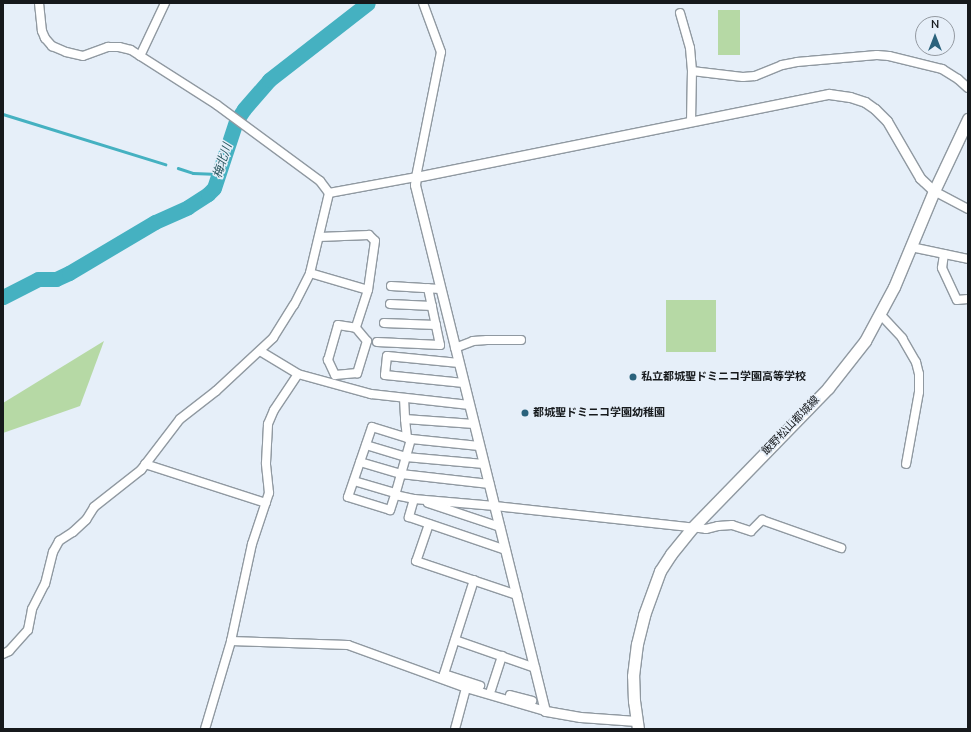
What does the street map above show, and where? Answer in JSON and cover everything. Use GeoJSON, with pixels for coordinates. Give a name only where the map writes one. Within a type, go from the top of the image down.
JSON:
{"type":"FeatureCollection","features":[{"type":"Feature","properties":{"kind":"main road","name":"飯野松山都城線"},"geometry":{"type":"LineString","coordinates":[[639,726],[633,676],[637,644],[644,615],[660,571],[671,554],[692,528],[828,388],[865,341],[894,287],[934,191],[968,119]]}},
{"type":"Feature","properties":{"kind":"street"},"geometry":{"type":"LineString","coordinates":[[39,3],[42,31],[45,38],[52,46],[66,52],[83,56],[108,47],[119,47],[131,50],[217,105],[320,181],[330,193]]}},
{"type":"Feature","properties":{"kind":"street"},"geometry":{"type":"LineString","coordinates":[[140,56],[165,3]]}},
{"type":"Feature","properties":{"kind":"street"},"geometry":{"type":"LineString","coordinates":[[423,3],[441,52],[415,185],[536,668],[545,711]]}},
{"type":"Feature","properties":{"kind":"street"},"geometry":{"type":"LineString","coordinates":[[680,13],[690,48],[692,71],[691,122]]}},
{"type":"Feature","properties":{"kind":"street"},"geometry":{"type":"LineString","coordinates":[[692,71],[742,77],[755,76],[782,65],[797,62],[877,55],[889,56],[942,70],[958,79],[968,88]]}},
{"type":"Feature","properties":{"kind":"street"},"geometry":{"type":"LineString","coordinates":[[330,193],[819,96],[839,94],[865,102],[887,121],[920,178],[934,191],[968,209]]}},
{"type":"Feature","properties":{"kind":"street"},"geometry":{"type":"LineString","coordinates":[[3,654],[9,651],[28,630],[32,609],[45,584],[53,552],[59,541],[78,528],[86,520],[94,507],[141,470],[180,419],[260,351],[272,338],[286,318],[310,273],[330,193]]}},
{"type":"Feature","properties":{"kind":"street"},"geometry":{"type":"LineString","coordinates":[[319,237],[368,235],[375,241],[368,290],[356,328]]}},
{"type":"Feature","properties":{"kind":"street"},"geometry":{"type":"LineString","coordinates":[[911,247],[968,259]]}},
{"type":"Feature","properties":{"kind":"street"},"geometry":{"type":"LineString","coordinates":[[944,254],[942,268],[957,300],[968,299]]}},
{"type":"Feature","properties":{"kind":"street"},"geometry":{"type":"LineString","coordinates":[[310,273],[368,290]]}},
{"type":"Feature","properties":{"kind":"street"},"geometry":{"type":"LineString","coordinates":[[391,286],[440,289]]}},
{"type":"Feature","properties":{"kind":"street"},"geometry":{"type":"LineString","coordinates":[[377,342],[440,345],[428,288]]}},
{"type":"Feature","properties":{"kind":"street"},"geometry":{"type":"LineString","coordinates":[[390,304],[432,306]]}},
{"type":"Feature","properties":{"kind":"street"},"geometry":{"type":"LineString","coordinates":[[880,314],[902,338],[916,362],[919,374],[919,392],[906,464]]}},
{"type":"Feature","properties":{"kind":"street"},"geometry":{"type":"LineString","coordinates":[[384,323],[436,325]]}},
{"type":"Feature","properties":{"kind":"street"},"geometry":{"type":"LineString","coordinates":[[338,325],[356,328],[367,341],[357,374],[335,375],[328,360],[338,325]]}},
{"type":"Feature","properties":{"kind":"street"},"geometry":{"type":"LineString","coordinates":[[455,348],[473,341],[521,340]]}},
{"type":"Feature","properties":{"kind":"street"},"geometry":{"type":"LineString","coordinates":[[260,351],[298,374],[371,394],[469,405]]}},
{"type":"Feature","properties":{"kind":"street"},"geometry":{"type":"LineString","coordinates":[[459,363],[387,356],[384,375],[464,384]]}},
{"type":"Feature","properties":{"kind":"street"},"geometry":{"type":"LineString","coordinates":[[205,729],[231,641],[252,544],[266,503],[269,484],[266,463],[268,424],[274,410],[298,374]]}},
{"type":"Feature","properties":{"kind":"street"},"geometry":{"type":"LineString","coordinates":[[404,398],[405,419],[409,439],[406,457],[390,510],[348,497],[372,427],[409,439],[480,446]]}},
{"type":"Feature","properties":{"kind":"street"},"geometry":{"type":"LineString","coordinates":[[405,419],[474,424]]}},
{"type":"Feature","properties":{"kind":"street"},"geometry":{"type":"LineString","coordinates":[[366,445],[406,457],[484,464]]}},
{"type":"Feature","properties":{"kind":"street"},"geometry":{"type":"LineString","coordinates":[[360,462],[401,474],[489,484]]}},
{"type":"Feature","properties":{"kind":"street"},"geometry":{"type":"LineString","coordinates":[[145,464],[266,503]]}},
{"type":"Feature","properties":{"kind":"street"},"geometry":{"type":"LineString","coordinates":[[354,481],[500,527]]}},
{"type":"Feature","properties":{"kind":"street"},"geometry":{"type":"LineString","coordinates":[[414,499],[495,506],[706,529],[732,525],[751,531],[762,520],[841,548]]}},
{"type":"Feature","properties":{"kind":"street"},"geometry":{"type":"LineString","coordinates":[[414,499],[409,517],[506,550]]}},
{"type":"Feature","properties":{"kind":"street"},"geometry":{"type":"LineString","coordinates":[[429,524],[416,561],[517,595]]}},
{"type":"Feature","properties":{"kind":"street"},"geometry":{"type":"LineString","coordinates":[[474,580],[444,674],[491,690],[532,701]]}},
{"type":"Feature","properties":{"kind":"street"},"geometry":{"type":"LineString","coordinates":[[455,640],[536,668]]}},
{"type":"Feature","properties":{"kind":"street"},"geometry":{"type":"LineString","coordinates":[[231,641],[348,645],[466,688],[545,711],[639,726]]}},
{"type":"Feature","properties":{"kind":"street"},"geometry":{"type":"LineString","coordinates":[[491,690],[502,656]]}},
{"type":"Feature","properties":{"kind":"street"},"geometry":{"type":"LineString","coordinates":[[455,729],[466,688]]}},
{"type":"Feature","properties":{"kind":"green space"},"geometry":{"type":"Polygon","coordinates":[[[718,10],[740,10],[740,55],[718,55],[718,10]]]}},
{"type":"Feature","properties":{"kind":"green space"},"geometry":{"type":"Polygon","coordinates":[[[666,300],[716,300],[716,352],[666,352],[666,300]]]}},
{"type":"Feature","properties":{"kind":"green space"},"geometry":{"type":"Polygon","coordinates":[[[104,341],[80,406],[3,433],[3,403],[104,341]]]}},
{"type":"Feature","properties":{"kind":"waterway","name":"梅北川"},"geometry":{"type":"LineString","coordinates":[[3,297],[38,279],[56,279],[69,273],[155,222],[188,207],[208,194],[214,188],[236,121],[244,109],[269,80],[368,3]]}},
{"type":"Feature","properties":{"kind":"waterway"},"geometry":{"type":"LineString","coordinates":[[3,114],[165,164]]}},
{"type":"Feature","properties":{"kind":"waterway"},"geometry":{"type":"LineString","coordinates":[[178,168],[193,173],[218,174]]}},
{"type":"Feature","properties":{"kind":"place","name":"私立都城聖ドミニコ学園高等学校"},"geometry":{"type":"Point","coordinates":[633,377]}},
{"type":"Feature","properties":{"kind":"place","name":"都城聖ドミニコ学園幼稚園"},"geometry":{"type":"Point","coordinates":[525,413]}}]}
